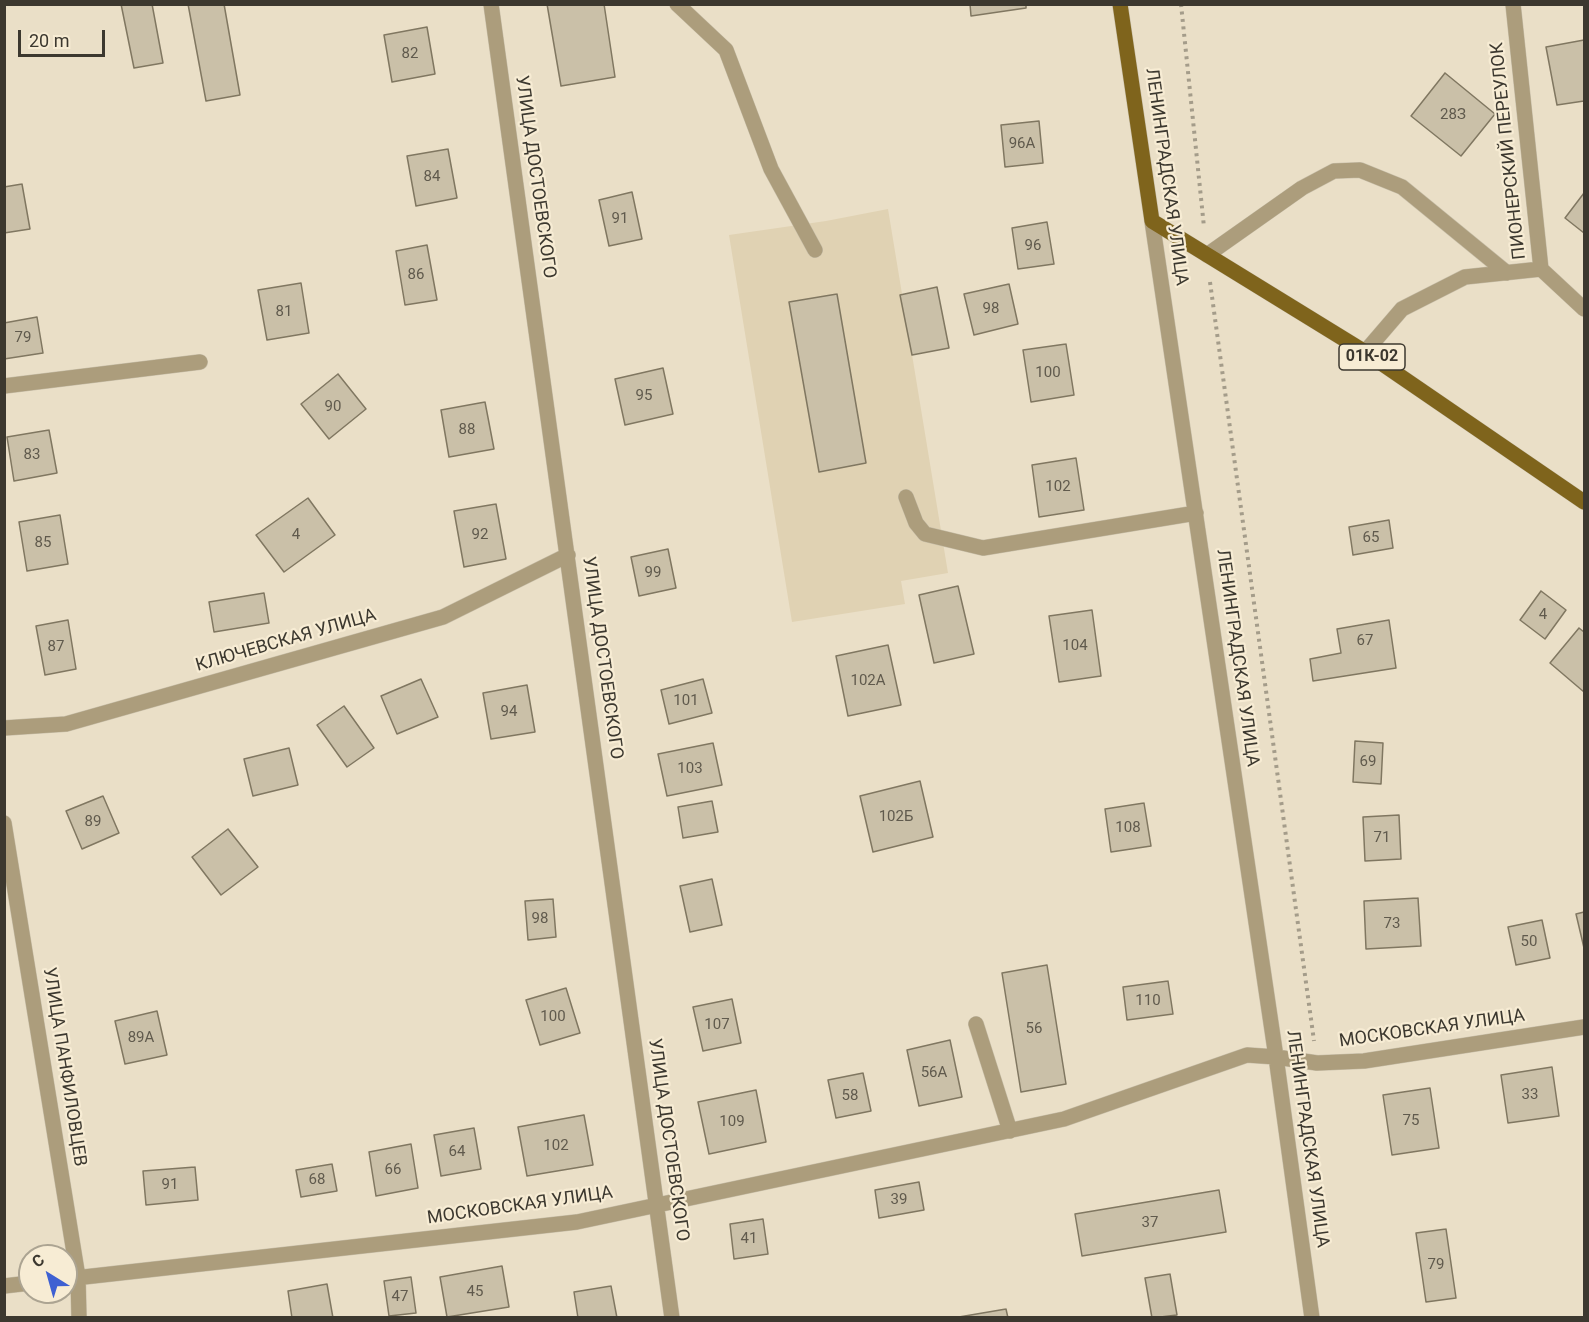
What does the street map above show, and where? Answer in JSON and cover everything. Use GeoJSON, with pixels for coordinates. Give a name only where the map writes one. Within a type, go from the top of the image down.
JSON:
{"type":"FeatureCollection","features":[{"type":"Feature","properties":{"kind":"main road","name":"ЛЕНИНГРАДСКАЯ УЛИЦА"},"geometry":{"type":"LineString","coordinates":[[1120,4],[1152,221]]}},
{"type":"Feature","properties":{"kind":"main road","name":"01К-02"},"geometry":{"type":"LineString","coordinates":[[1152,221],[1365,352],[1584,502]]}},
{"type":"Feature","properties":{"kind":"street","name":"УЛИЦА ДОСТОЕВСКОГО"},"geometry":{"type":"LineString","coordinates":[[491,4],[672,1317]]}},
{"type":"Feature","properties":{"kind":"street"},"geometry":{"type":"LineString","coordinates":[[677,4],[726,50],[771,169],[815,250]]}},
{"type":"Feature","properties":{"kind":"street","name":"ПИОНЕРСКИЙ ПЕРЕУЛОК"},"geometry":{"type":"LineString","coordinates":[[1365,352],[1402,309],[1465,277],[1541,269],[1513,4]]}},
{"type":"Feature","properties":{"kind":"street"},"geometry":{"type":"LineString","coordinates":[[1207,255],[1302,188],[1334,171],[1360,170],[1402,187],[1507,273]]}},
{"type":"Feature","properties":{"kind":"street","name":"ЛЕНИНГРАДСКАЯ УЛИЦА"},"geometry":{"type":"LineString","coordinates":[[1152,221],[1276,1057],[1312,1317]]}},
{"type":"Feature","properties":{"kind":"street"},"geometry":{"type":"LineString","coordinates":[[1541,269],[1584,309]]}},
{"type":"Feature","properties":{"kind":"street"},"geometry":{"type":"LineString","coordinates":[[4,386],[200,362]]}},
{"type":"Feature","properties":{"kind":"street"},"geometry":{"type":"LineString","coordinates":[[906,497],[916,523],[925,534],[983,548],[1196,513]]}},
{"type":"Feature","properties":{"kind":"street","name":"КЛЮЧЕВСКАЯ УЛИЦА"},"geometry":{"type":"LineString","coordinates":[[4,728],[66,724],[443,617],[568,555]]}},
{"type":"Feature","properties":{"kind":"street","name":"УЛИЦА ПАНФИЛОВЦЕВ"},"geometry":{"type":"LineString","coordinates":[[4,823],[67,1244]]}},
{"type":"Feature","properties":{"kind":"street"},"geometry":{"type":"LineString","coordinates":[[976,1024],[1010,1131]]}},
{"type":"Feature","properties":{"kind":"street","name":"МОСКОВСКАЯ УЛИЦА"},"geometry":{"type":"LineString","coordinates":[[78,1277],[577,1222],[1064,1119],[1247,1055],[1317,1063],[1364,1061],[1584,1027]]}},
{"type":"Feature","properties":{"kind":"path"},"geometry":{"type":"LineString","coordinates":[[1181,4],[1207,255],[1317,1063]]}},
{"type":"Feature","properties":{"kind":"shaded area"},"geometry":{"type":"Polygon","coordinates":[[[888,209],[948,573],[901,581],[905,604],[792,622],[729,235],[826,221],[888,209]]]}},
{"type":"Feature","properties":{"kind":"building"},"geometry":{"type":"Polygon","coordinates":[[[121,4],[152,4],[163,63],[134,68],[121,4]]]}},
{"type":"Feature","properties":{"kind":"building"},"geometry":{"type":"Polygon","coordinates":[[[188,4],[224,4],[240,95],[206,101],[188,4]]]}},
{"type":"Feature","properties":{"kind":"building"},"geometry":{"type":"Polygon","coordinates":[[[547,4],[604,4],[615,77],[561,86],[547,4]]]}},
{"type":"Feature","properties":{"kind":"building"},"geometry":{"type":"Polygon","coordinates":[[[970,4],[1026,4],[1026,8],[971,16],[970,4]]]}},
{"type":"Feature","properties":{"kind":"building"},"geometry":{"type":"Polygon","coordinates":[[[427,27],[435,74],[392,82],[384,35],[427,27]]]}},
{"type":"Feature","properties":{"kind":"building"},"geometry":{"type":"Polygon","coordinates":[[[1584,40],[1584,101],[1557,105],[1546,47],[1584,40]]]}},
{"type":"Feature","properties":{"kind":"building"},"geometry":{"type":"Polygon","coordinates":[[[1445,73],[1495,114],[1461,156],[1411,116],[1445,73]]]}},
{"type":"Feature","properties":{"kind":"building"},"geometry":{"type":"Polygon","coordinates":[[[1039,121],[1043,163],[1005,167],[1001,125],[1039,121]]]}},
{"type":"Feature","properties":{"kind":"building"},"geometry":{"type":"Polygon","coordinates":[[[448,149],[457,198],[416,206],[407,156],[448,149]]]}},
{"type":"Feature","properties":{"kind":"building"},"geometry":{"type":"Polygon","coordinates":[[[22,184],[30,229],[4,233],[4,187],[22,184]]]}},
{"type":"Feature","properties":{"kind":"building"},"geometry":{"type":"Polygon","coordinates":[[[632,192],[642,239],[609,246],[599,200],[632,192]]]}},
{"type":"Feature","properties":{"kind":"building"},"geometry":{"type":"Polygon","coordinates":[[[1584,193],[1584,233],[1565,218],[1584,193]]]}},
{"type":"Feature","properties":{"kind":"building"},"geometry":{"type":"Polygon","coordinates":[[[1047,222],[1054,264],[1018,269],[1012,228],[1047,222]]]}},
{"type":"Feature","properties":{"kind":"building"},"geometry":{"type":"Polygon","coordinates":[[[427,245],[437,300],[405,305],[396,251],[427,245]]]}},
{"type":"Feature","properties":{"kind":"building"},"geometry":{"type":"Polygon","coordinates":[[[301,283],[309,333],[267,340],[258,290],[301,283]]]}},
{"type":"Feature","properties":{"kind":"building"},"geometry":{"type":"Polygon","coordinates":[[[1009,284],[1018,324],[974,335],[964,294],[1009,284]]]}},
{"type":"Feature","properties":{"kind":"building"},"geometry":{"type":"Polygon","coordinates":[[[937,287],[949,348],[912,355],[900,295],[937,287]]]}},
{"type":"Feature","properties":{"kind":"building"},"geometry":{"type":"Polygon","coordinates":[[[837,294],[866,463],[819,472],[789,302],[837,294]]]}},
{"type":"Feature","properties":{"kind":"building"},"geometry":{"type":"Polygon","coordinates":[[[37,317],[43,353],[4,359],[4,323],[37,317]]]}},
{"type":"Feature","properties":{"kind":"building"},"geometry":{"type":"Polygon","coordinates":[[[1066,344],[1074,395],[1031,402],[1023,350],[1066,344]]]}},
{"type":"Feature","properties":{"kind":"building"},"geometry":{"type":"Polygon","coordinates":[[[663,368],[673,414],[625,425],[615,379],[663,368]]]}},
{"type":"Feature","properties":{"kind":"building"},"geometry":{"type":"Polygon","coordinates":[[[338,374],[366,409],[329,439],[301,404],[338,374]]]}},
{"type":"Feature","properties":{"kind":"building"},"geometry":{"type":"Polygon","coordinates":[[[485,402],[494,449],[449,457],[441,410],[485,402]]]}},
{"type":"Feature","properties":{"kind":"building"},"geometry":{"type":"Polygon","coordinates":[[[49,430],[57,473],[14,481],[7,437],[49,430]]]}},
{"type":"Feature","properties":{"kind":"building"},"geometry":{"type":"Polygon","coordinates":[[[1076,458],[1084,510],[1039,517],[1032,465],[1076,458]]]}},
{"type":"Feature","properties":{"kind":"building"},"geometry":{"type":"Polygon","coordinates":[[[308,498],[335,535],[284,572],[256,535],[308,498]]]}},
{"type":"Feature","properties":{"kind":"building"},"geometry":{"type":"Polygon","coordinates":[[[496,504],[506,559],[464,567],[454,511],[496,504]]]}},
{"type":"Feature","properties":{"kind":"building"},"geometry":{"type":"Polygon","coordinates":[[[60,515],[68,564],[27,571],[19,522],[60,515]]]}},
{"type":"Feature","properties":{"kind":"building"},"geometry":{"type":"Polygon","coordinates":[[[1389,520],[1393,548],[1353,555],[1349,527],[1389,520]]]}},
{"type":"Feature","properties":{"kind":"building"},"geometry":{"type":"Polygon","coordinates":[[[668,549],[676,588],[639,596],[631,557],[668,549]]]}},
{"type":"Feature","properties":{"kind":"building"},"geometry":{"type":"Polygon","coordinates":[[[958,586],[974,654],[934,663],[919,595],[958,586]]]}},
{"type":"Feature","properties":{"kind":"building"},"geometry":{"type":"Polygon","coordinates":[[[1541,591],[1566,610],[1545,639],[1520,620],[1541,591]]]}},
{"type":"Feature","properties":{"kind":"building"},"geometry":{"type":"Polygon","coordinates":[[[264,593],[269,623],[214,632],[209,602],[264,593]]]}},
{"type":"Feature","properties":{"kind":"building"},"geometry":{"type":"Polygon","coordinates":[[[1092,610],[1101,676],[1059,682],[1049,616],[1092,610]]]}},
{"type":"Feature","properties":{"kind":"building"},"geometry":{"type":"Polygon","coordinates":[[[68,620],[76,669],[45,675],[36,626],[68,620]]]}},
{"type":"Feature","properties":{"kind":"building"},"geometry":{"type":"Polygon","coordinates":[[[1389,620],[1396,668],[1313,681],[1310,659],[1341,653],[1337,629],[1389,620]]]}},
{"type":"Feature","properties":{"kind":"building"},"geometry":{"type":"Polygon","coordinates":[[[1579,628],[1584,632],[1584,692],[1550,663],[1579,628]]]}},
{"type":"Feature","properties":{"kind":"building"},"geometry":{"type":"Polygon","coordinates":[[[888,645],[901,705],[848,716],[836,656],[888,645]]]}},
{"type":"Feature","properties":{"kind":"building"},"geometry":{"type":"Polygon","coordinates":[[[421,679],[438,717],[397,734],[381,696],[421,679]]]}},
{"type":"Feature","properties":{"kind":"building"},"geometry":{"type":"Polygon","coordinates":[[[703,679],[712,713],[669,724],[661,690],[703,679]]]}},
{"type":"Feature","properties":{"kind":"building"},"geometry":{"type":"Polygon","coordinates":[[[527,685],[535,732],[491,739],[483,693],[527,685]]]}},
{"type":"Feature","properties":{"kind":"building"},"geometry":{"type":"Polygon","coordinates":[[[344,706],[374,748],[347,767],[317,725],[344,706]]]}},
{"type":"Feature","properties":{"kind":"building"},"geometry":{"type":"Polygon","coordinates":[[[1355,741],[1383,743],[1381,784],[1353,782],[1355,741]]]}},
{"type":"Feature","properties":{"kind":"building"},"geometry":{"type":"Polygon","coordinates":[[[713,743],[722,785],[667,796],[658,754],[713,743]]]}},
{"type":"Feature","properties":{"kind":"building"},"geometry":{"type":"Polygon","coordinates":[[[289,748],[298,785],[253,796],[244,759],[289,748]]]}},
{"type":"Feature","properties":{"kind":"building"},"geometry":{"type":"Polygon","coordinates":[[[920,781],[933,837],[873,852],[860,796],[920,781]]]}},
{"type":"Feature","properties":{"kind":"building"},"geometry":{"type":"Polygon","coordinates":[[[103,796],[119,833],[82,849],[66,811],[103,796]]]}},
{"type":"Feature","properties":{"kind":"building"},"geometry":{"type":"Polygon","coordinates":[[[712,801],[718,832],[683,838],[678,807],[712,801]]]}},
{"type":"Feature","properties":{"kind":"building"},"geometry":{"type":"Polygon","coordinates":[[[1144,803],[1151,846],[1111,852],[1105,809],[1144,803]]]}},
{"type":"Feature","properties":{"kind":"building"},"geometry":{"type":"Polygon","coordinates":[[[1399,815],[1401,859],[1365,861],[1363,817],[1399,815]]]}},
{"type":"Feature","properties":{"kind":"building"},"geometry":{"type":"Polygon","coordinates":[[[228,829],[258,867],[221,895],[192,857],[228,829]]]}},
{"type":"Feature","properties":{"kind":"building"},"geometry":{"type":"Polygon","coordinates":[[[712,879],[722,925],[690,932],[680,886],[712,879]]]}},
{"type":"Feature","properties":{"kind":"building"},"geometry":{"type":"Polygon","coordinates":[[[1418,898],[1421,946],[1366,949],[1364,901],[1418,898]]]}},
{"type":"Feature","properties":{"kind":"building"},"geometry":{"type":"Polygon","coordinates":[[[553,899],[556,937],[528,940],[525,901],[553,899]]]}},
{"type":"Feature","properties":{"kind":"building"},"geometry":{"type":"Polygon","coordinates":[[[1584,912],[1584,948],[1576,914],[1584,912]]]}},
{"type":"Feature","properties":{"kind":"building"},"geometry":{"type":"Polygon","coordinates":[[[1542,920],[1550,958],[1516,965],[1508,927],[1542,920]]]}},
{"type":"Feature","properties":{"kind":"building"},"geometry":{"type":"Polygon","coordinates":[[[1047,965],[1066,1084],[1021,1092],[1002,973],[1047,965]]]}},
{"type":"Feature","properties":{"kind":"building"},"geometry":{"type":"Polygon","coordinates":[[[1168,981],[1173,1014],[1127,1020],[1123,987],[1168,981]]]}},
{"type":"Feature","properties":{"kind":"building"},"geometry":{"type":"Polygon","coordinates":[[[566,988],[580,1033],[540,1045],[526,1000],[566,988]]]}},
{"type":"Feature","properties":{"kind":"building"},"geometry":{"type":"Polygon","coordinates":[[[732,999],[741,1043],[703,1051],[693,1007],[732,999]]]}},
{"type":"Feature","properties":{"kind":"building"},"geometry":{"type":"Polygon","coordinates":[[[157,1011],[167,1055],[125,1064],[115,1021],[157,1011]]]}},
{"type":"Feature","properties":{"kind":"building"},"geometry":{"type":"Polygon","coordinates":[[[950,1040],[962,1097],[919,1106],[907,1050],[950,1040]]]}},
{"type":"Feature","properties":{"kind":"building"},"geometry":{"type":"Polygon","coordinates":[[[1552,1067],[1559,1116],[1508,1123],[1501,1075],[1552,1067]]]}},
{"type":"Feature","properties":{"kind":"building"},"geometry":{"type":"Polygon","coordinates":[[[863,1073],[871,1111],[836,1118],[828,1080],[863,1073]]]}},
{"type":"Feature","properties":{"kind":"building"},"geometry":{"type":"Polygon","coordinates":[[[1430,1088],[1439,1148],[1392,1155],[1383,1095],[1430,1088]]]}},
{"type":"Feature","properties":{"kind":"building"},"geometry":{"type":"Polygon","coordinates":[[[756,1090],[766,1142],[709,1154],[698,1102],[756,1090]]]}},
{"type":"Feature","properties":{"kind":"building"},"geometry":{"type":"Polygon","coordinates":[[[584,1115],[593,1165],[527,1176],[518,1127],[584,1115]]]}},
{"type":"Feature","properties":{"kind":"building"},"geometry":{"type":"Polygon","coordinates":[[[474,1128],[481,1169],[441,1176],[434,1135],[474,1128]]]}},
{"type":"Feature","properties":{"kind":"building"},"geometry":{"type":"Polygon","coordinates":[[[411,1144],[418,1188],[376,1196],[369,1152],[411,1144]]]}},
{"type":"Feature","properties":{"kind":"building"},"geometry":{"type":"Polygon","coordinates":[[[332,1164],[337,1191],[301,1197],[296,1170],[332,1164]]]}},
{"type":"Feature","properties":{"kind":"building"},"geometry":{"type":"Polygon","coordinates":[[[195,1167],[198,1200],[146,1205],[143,1171],[195,1167]]]}},
{"type":"Feature","properties":{"kind":"building"},"geometry":{"type":"Polygon","coordinates":[[[919,1182],[924,1210],[879,1218],[875,1190],[919,1182]]]}},
{"type":"Feature","properties":{"kind":"building"},"geometry":{"type":"Polygon","coordinates":[[[1219,1190],[1226,1232],[1082,1256],[1075,1214],[1219,1190]]]}},
{"type":"Feature","properties":{"kind":"building"},"geometry":{"type":"Polygon","coordinates":[[[763,1219],[768,1254],[734,1259],[730,1224],[763,1219]]]}},
{"type":"Feature","properties":{"kind":"building"},"geometry":{"type":"Polygon","coordinates":[[[1446,1229],[1456,1298],[1426,1302],[1416,1233],[1446,1229]]]}},
{"type":"Feature","properties":{"kind":"building"},"geometry":{"type":"Polygon","coordinates":[[[502,1266],[509,1307],[447,1317],[440,1277],[502,1266]]]}},
{"type":"Feature","properties":{"kind":"building"},"geometry":{"type":"Polygon","coordinates":[[[1170,1274],[1177,1315],[1152,1318],[1145,1278],[1170,1274]]]}},
{"type":"Feature","properties":{"kind":"building"},"geometry":{"type":"Polygon","coordinates":[[[411,1277],[416,1313],[389,1316],[384,1281],[411,1277]]]}},
{"type":"Feature","properties":{"kind":"building"},"geometry":{"type":"Polygon","coordinates":[[[327,1284],[333,1318],[292,1318],[288,1291],[327,1284]]]}},
{"type":"Feature","properties":{"kind":"building"},"geometry":{"type":"Polygon","coordinates":[[[611,1286],[617,1318],[578,1318],[574,1292],[611,1286]]]}},
{"type":"Feature","properties":{"kind":"building"},"geometry":{"type":"Polygon","coordinates":[[[1006,1309],[1008,1318],[953,1318],[1006,1309]]]}}]}
